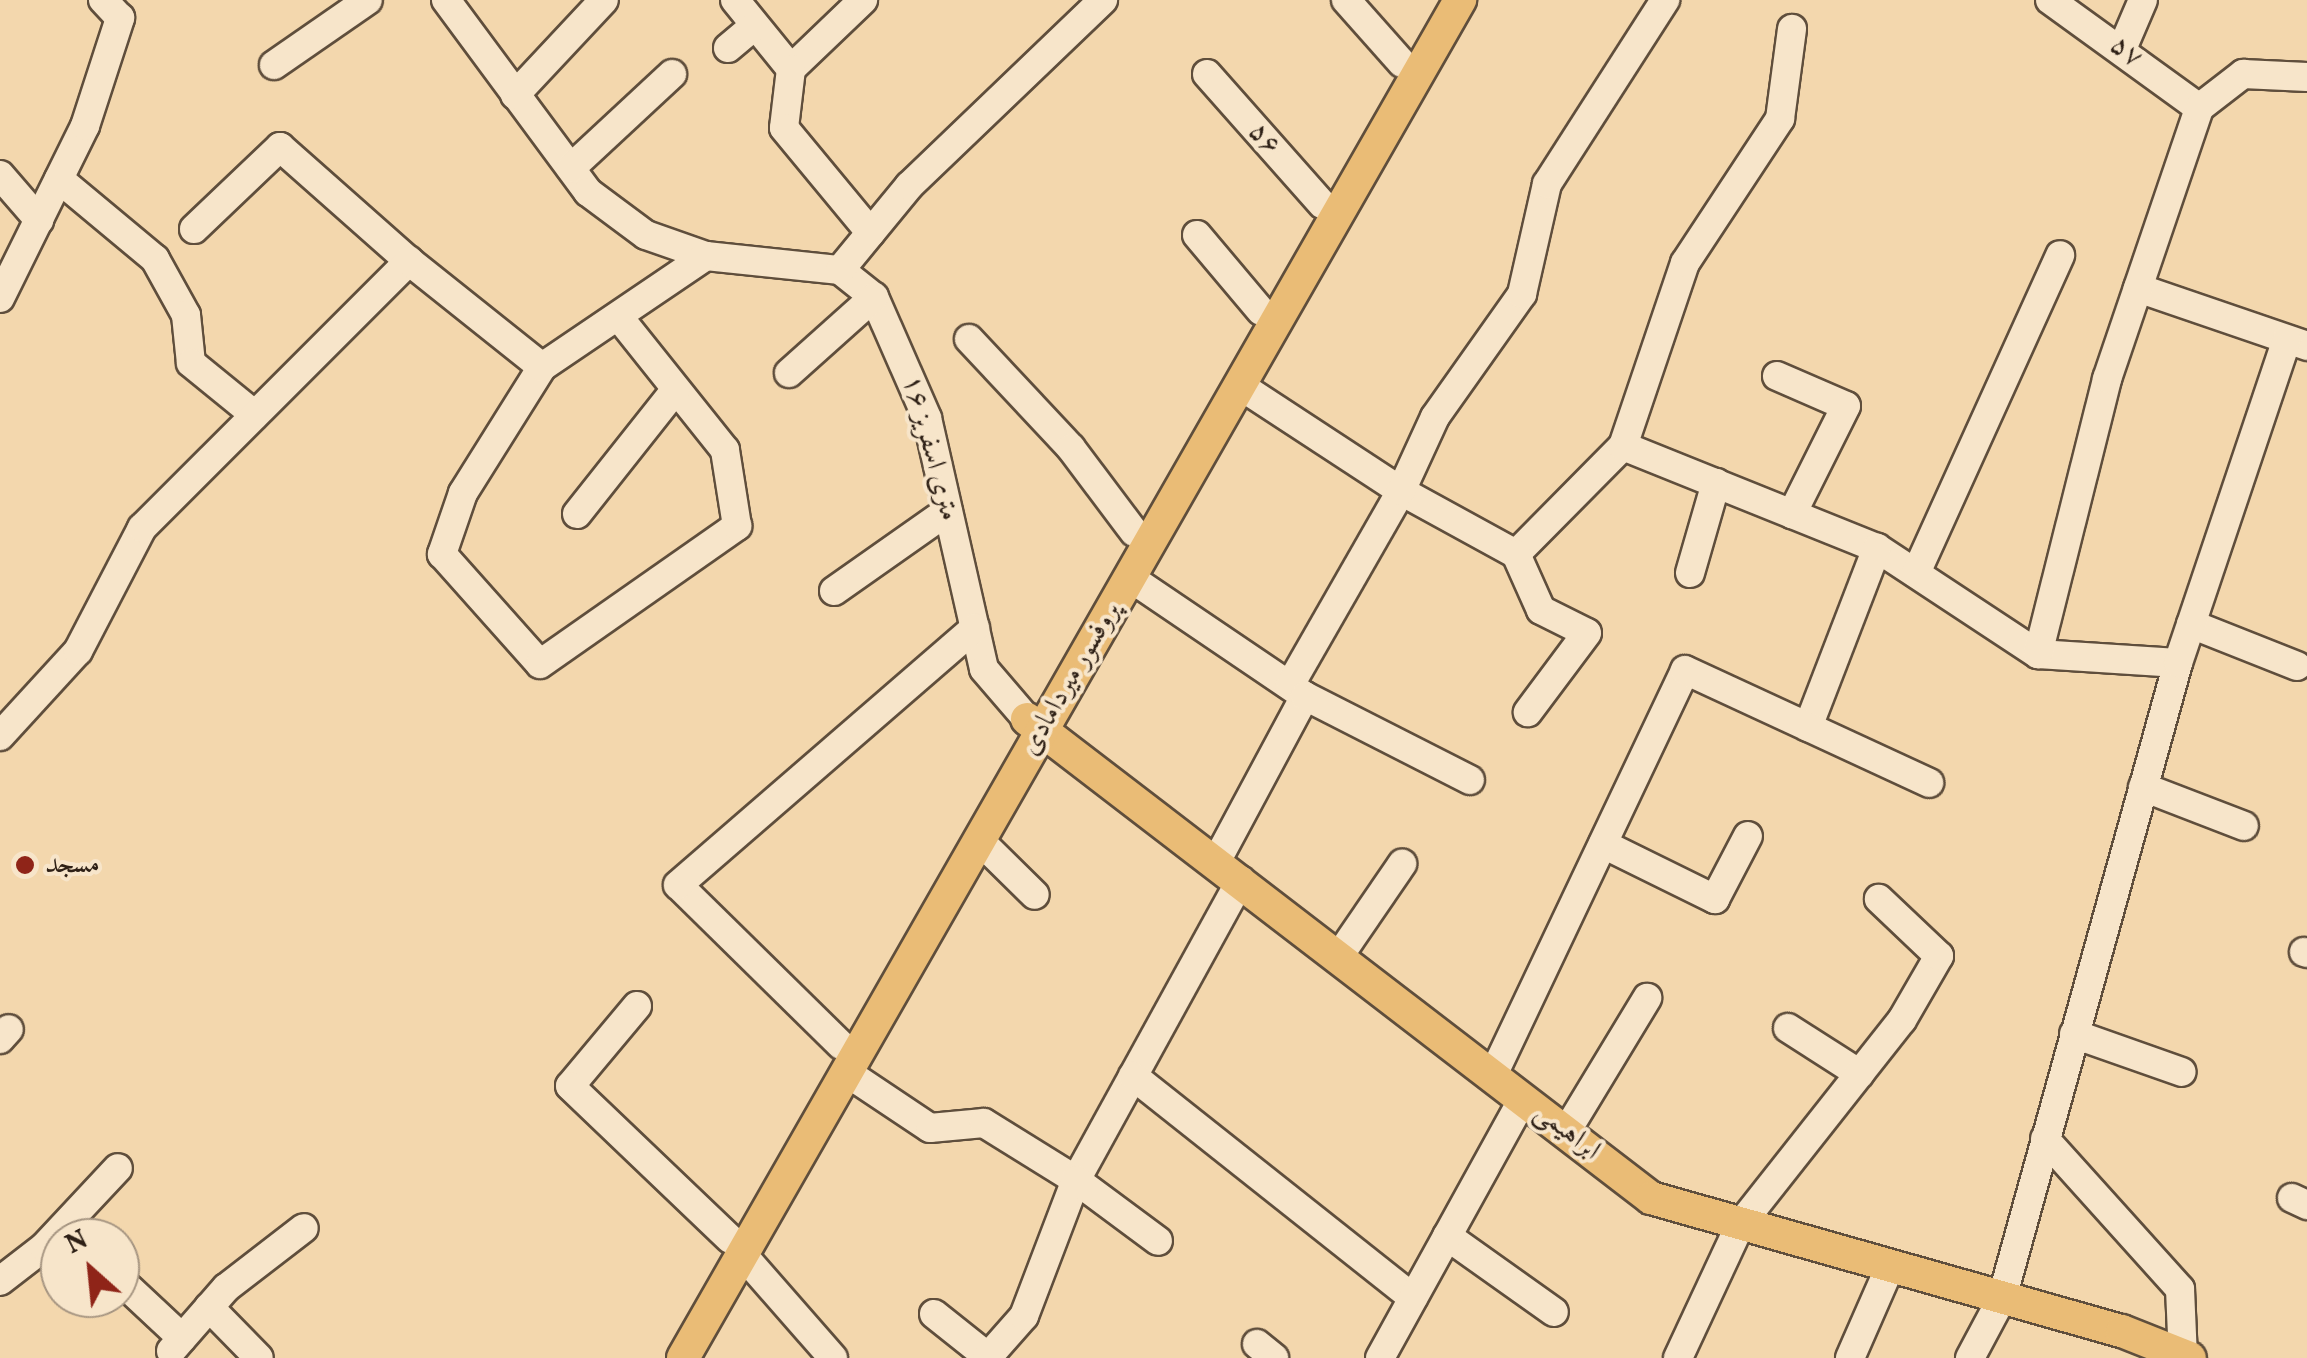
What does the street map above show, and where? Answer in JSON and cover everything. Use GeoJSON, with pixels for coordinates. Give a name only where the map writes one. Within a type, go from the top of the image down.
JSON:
{"type":"FeatureCollection","features":[{"type":"Feature","properties":{"kind":"main road","name":"پروفسور میردامادی"},"geometry":{"type":"LineString","coordinates":[[843,1058],[979,840],[1035,722],[1134,532],[1438,0]]}},
{"type":"Feature","properties":{"kind":"main road","name":"پروفسور میردامادی"},"geometry":{"type":"LineString","coordinates":[[661,1358],[736,1246],[1035,722],[1129,577],[1460,0]]}},
{"type":"Feature","properties":{"kind":"main road","name":"ابراهیمی"},"geometry":{"type":"LineString","coordinates":[[1035,722],[1651,1198],[1889,1269],[2122,1331],[2186,1358]]}},
{"type":"Feature","properties":{"kind":"main road","name":"پروفسور میردامادی"},"geometry":{"type":"LineString","coordinates":[[683,1358],[736,1246]]}},
{"type":"Feature","properties":{"kind":"street"},"geometry":{"type":"LineString","coordinates":[[0,298],[59,180],[120,18],[103,0]]}},
{"type":"Feature","properties":{"kind":"street"},"geometry":{"type":"LineString","coordinates":[[274,65],[368,0]]}},
{"type":"Feature","properties":{"kind":"street"},"geometry":{"type":"LineString","coordinates":[[446,0],[588,192],[646,235],[706,256],[840,270],[909,186],[1103,0]]}},
{"type":"Feature","properties":{"kind":"street"},"geometry":{"type":"LineString","coordinates":[[515,95],[604,0]]}},
{"type":"Feature","properties":{"kind":"street"},"geometry":{"type":"LineString","coordinates":[[735,0],[792,69]]}},
{"type":"Feature","properties":{"kind":"street"},"geometry":{"type":"LineString","coordinates":[[863,0],[792,69],[784,128],[870,233]]}},
{"type":"Feature","properties":{"kind":"street"},"geometry":{"type":"LineString","coordinates":[[1346,0],[1402,64]]}},
{"type":"Feature","properties":{"kind":"street"},"geometry":{"type":"LineString","coordinates":[[934,1314],[988,1357],[1024,1316],[1076,1180],[1133,1076],[1229,870],[1298,690],[1401,491],[1435,416],[1522,294],[1547,184],[1665,0]]}},
{"type":"Feature","properties":{"kind":"street","name":"۵۷"},"geometry":{"type":"LineString","coordinates":[[2050,0],[2199,108]]}},
{"type":"Feature","properties":{"kind":"street"},"geometry":{"type":"LineString","coordinates":[[2122,49],[2143,0]]}},
{"type":"Feature","properties":{"kind":"street"},"geometry":{"type":"LineString","coordinates":[[728,48],[755,25]]}},
{"type":"Feature","properties":{"kind":"street"},"geometry":{"type":"LineString","coordinates":[[1516,554],[1622,446],[1685,263],[1780,119],[1792,30]]}},
{"type":"Feature","properties":{"kind":"street"},"geometry":{"type":"LineString","coordinates":[[571,168],[672,74]]}},
{"type":"Feature","properties":{"kind":"street","name":"۵۶"},"geometry":{"type":"LineString","coordinates":[[1207,74],[1322,204]]}},
{"type":"Feature","properties":{"kind":"street"},"geometry":{"type":"LineString","coordinates":[[2038,654],[2138,288],[2199,108],[2243,74],[2307,77]]}},
{"type":"Feature","properties":{"kind":"street"},"geometry":{"type":"LineString","coordinates":[[194,229],[280,147],[409,261],[542,367]]}},
{"type":"Feature","properties":{"kind":"street"},"geometry":{"type":"LineString","coordinates":[[0,175],[40,220]]}},
{"type":"Feature","properties":{"kind":"street"},"geometry":{"type":"LineString","coordinates":[[59,180],[155,259],[186,316],[191,364],[255,415]]}},
{"type":"Feature","properties":{"kind":"street"},"geometry":{"type":"LineString","coordinates":[[1197,235],[1260,311]]}},
{"type":"Feature","properties":{"kind":"street"},"geometry":{"type":"LineString","coordinates":[[1916,573],[2060,255]]}},
{"type":"Feature","properties":{"kind":"street"},"geometry":{"type":"LineString","coordinates":[[618,316],[724,450],[737,526],[540,664],[442,554],[463,494],[542,367],[706,256]]}},
{"type":"Feature","properties":{"kind":"street"},"geometry":{"type":"LineString","coordinates":[[0,736],[78,651],[142,528],[409,261]]}},
{"type":"Feature","properties":{"kind":"street","name":"۱۶ متری اسفریز"},"geometry":{"type":"LineString","coordinates":[[840,270],[874,297],[927,418],[984,669],[1035,722]]}},
{"type":"Feature","properties":{"kind":"street"},"geometry":{"type":"LineString","coordinates":[[1970,1358],[2002,1298],[2178,663],[2297,343],[2138,288]]}},
{"type":"Feature","properties":{"kind":"street"},"geometry":{"type":"LineString","coordinates":[[789,374],[874,297]]}},
{"type":"Feature","properties":{"kind":"street"},"geometry":{"type":"LineString","coordinates":[[968,338],[1071,448],[1134,532]]}},
{"type":"Feature","properties":{"kind":"street"},"geometry":{"type":"LineString","coordinates":[[1777,376],[1846,406],[1792,514]]}},
{"type":"Feature","properties":{"kind":"street"},"geometry":{"type":"LineString","coordinates":[[1239,385],[1401,491],[1516,554],[1541,610],[1587,633],[1528,712]]}},
{"type":"Feature","properties":{"kind":"street"},"geometry":{"type":"LineString","coordinates":[[577,514],[676,390]]}},
{"type":"Feature","properties":{"kind":"street"},"geometry":{"type":"LineString","coordinates":[[1622,446],[1878,548],[2038,654],[2178,663]]}},
{"type":"Feature","properties":{"kind":"street"},"geometry":{"type":"LineString","coordinates":[[1690,572],[1716,483]]}},
{"type":"Feature","properties":{"kind":"street"},"geometry":{"type":"LineString","coordinates":[[834,591],[948,511]]}},
{"type":"Feature","properties":{"kind":"street"},"geometry":{"type":"LineString","coordinates":[[1808,727],[1878,548]]}},
{"type":"Feature","properties":{"kind":"street"},"geometry":{"type":"LineString","coordinates":[[1129,577],[1298,690],[1470,780]]}},
{"type":"Feature","properties":{"kind":"street"},"geometry":{"type":"LineString","coordinates":[[2191,624],[2297,666]]}},
{"type":"Feature","properties":{"kind":"street"},"geometry":{"type":"LineString","coordinates":[[974,628],[678,884],[843,1058],[930,1128],[984,1123],[1076,1180],[1158,1241]]}},
{"type":"Feature","properties":{"kind":"street"},"geometry":{"type":"LineString","coordinates":[[1493,1075],[1685,670],[1929,784]]}},
{"type":"Feature","properties":{"kind":"street"},"geometry":{"type":"LineString","coordinates":[[2143,787],[2244,826]]}},
{"type":"Feature","properties":{"kind":"street"},"geometry":{"type":"LineString","coordinates":[[1603,844],[1714,899],[1748,836]]}},
{"type":"Feature","properties":{"kind":"street"},"geometry":{"type":"LineString","coordinates":[[979,840],[1035,895]]}},
{"type":"Feature","properties":{"kind":"street"},"geometry":{"type":"LineString","coordinates":[[1339,956],[1402,864]]}},
{"type":"Feature","properties":{"kind":"street"},"geometry":{"type":"LineString","coordinates":[[1678,1358],[1740,1224],[1902,1020],[1939,956],[1879,899]]}},
{"type":"Feature","properties":{"kind":"street"},"geometry":{"type":"LineString","coordinates":[[1566,1132],[1646,998]]}},
{"type":"Feature","properties":{"kind":"street"},"geometry":{"type":"LineString","coordinates":[[636,1006],[570,1086],[736,1246],[832,1358]]}},
{"type":"Feature","properties":{"kind":"street"},"geometry":{"type":"LineString","coordinates":[[1788,1028],[1860,1074]]}},
{"type":"Feature","properties":{"kind":"street"},"geometry":{"type":"LineString","coordinates":[[2074,1034],[2182,1072]]}},
{"type":"Feature","properties":{"kind":"street"},"geometry":{"type":"LineString","coordinates":[[1133,1076],[1412,1298]]}},
{"type":"Feature","properties":{"kind":"street"},"geometry":{"type":"LineString","coordinates":[[1380,1358],[1523,1098]]}},
{"type":"Feature","properties":{"kind":"street"},"geometry":{"type":"LineString","coordinates":[[2045,1139],[2180,1289],[2186,1358]]}},
{"type":"Feature","properties":{"kind":"street"},"geometry":{"type":"LineString","coordinates":[[80,1218],[118,1168]]}},
{"type":"Feature","properties":{"kind":"street"},"geometry":{"type":"LineString","coordinates":[[140,1303],[176,1345],[209,1308],[304,1228]]}},
{"type":"Feature","properties":{"kind":"street"},"geometry":{"type":"LineString","coordinates":[[1447,1236],[1554,1312]]}},
{"type":"Feature","properties":{"kind":"street"},"geometry":{"type":"LineString","coordinates":[[0,1281],[40,1253]]}},
{"type":"Feature","properties":{"kind":"street"},"geometry":{"type":"LineString","coordinates":[[1850,1358],[1889,1269]]}},
{"type":"Feature","properties":{"kind":"street"},"geometry":{"type":"LineString","coordinates":[[209,1308],[258,1358]]}},
{"type":"Feature","properties":{"kind":"place","name":"مسجد"},"geometry":{"type":"Point","coordinates":[25,865]}}]}
